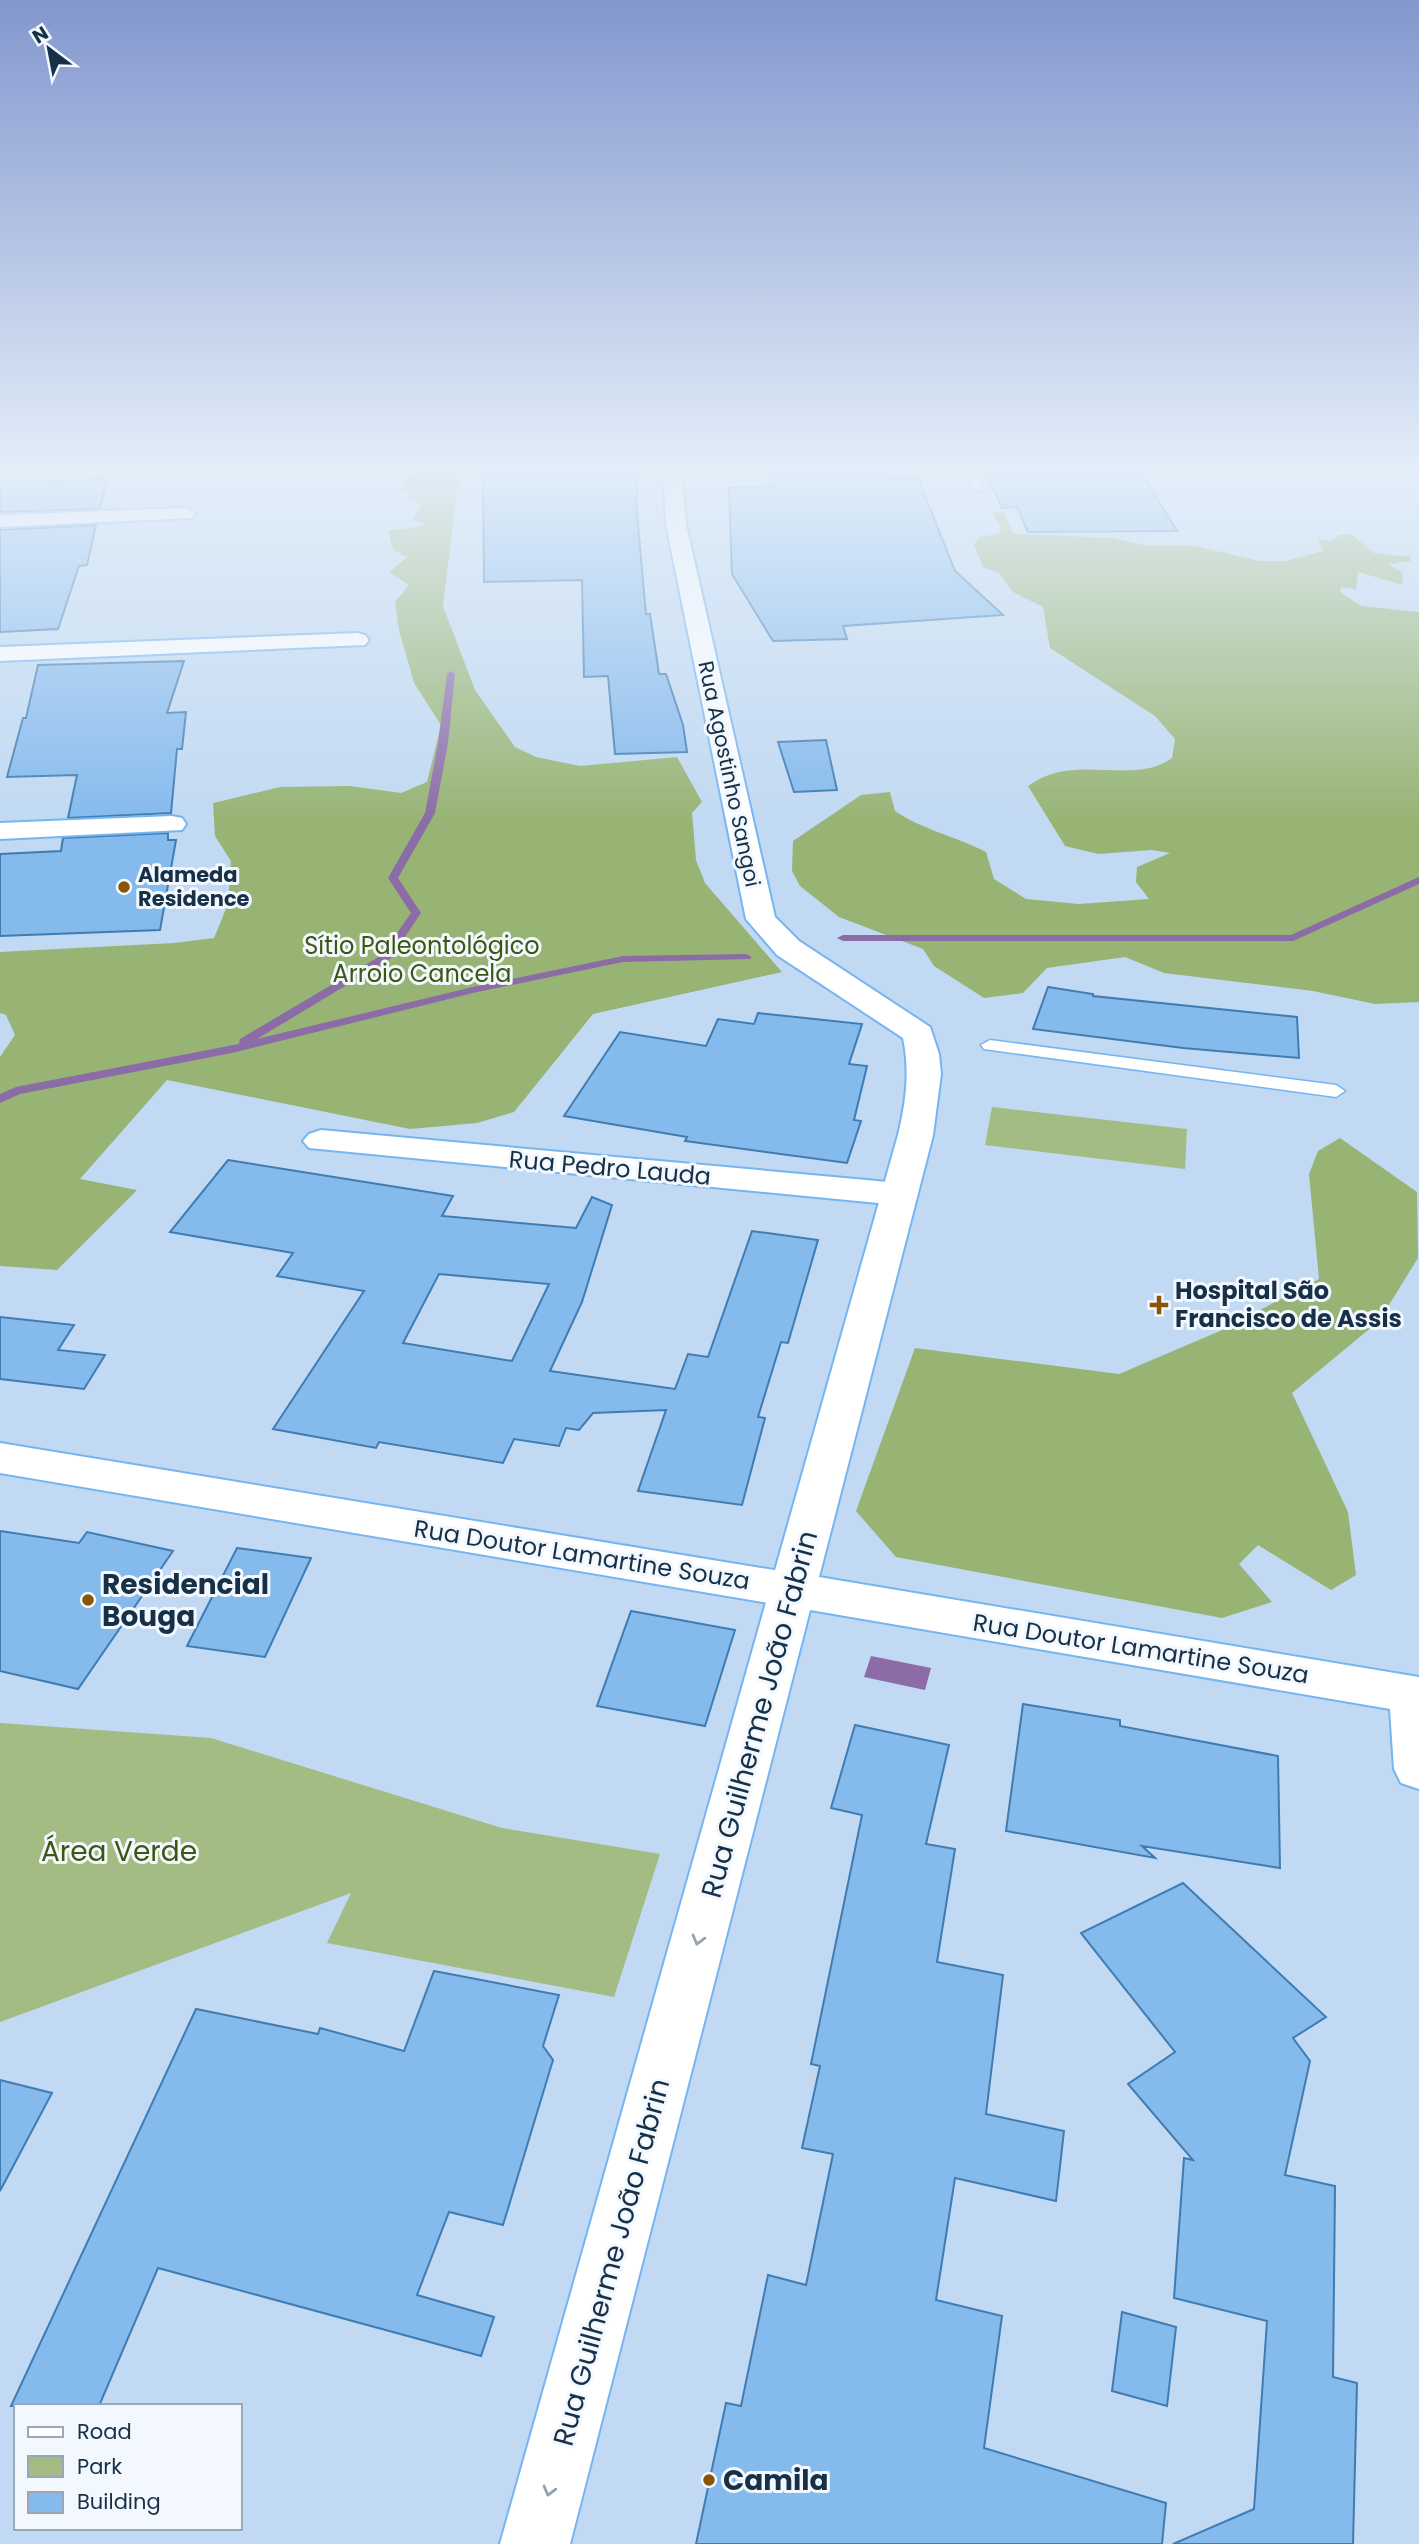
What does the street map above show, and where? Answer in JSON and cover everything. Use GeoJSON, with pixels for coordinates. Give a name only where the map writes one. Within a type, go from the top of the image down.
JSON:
{"type":"FeatureCollection","features":[{"type":"Feature","properties":{"kind":"street","name":"Rua Agostinho Sangoi"},"geometry":{"type":"LineString","coordinates":[[689,585],[756,902],[761,919],[788,948]]}},
{"type":"Feature","properties":{"kind":"street"},"geometry":{"type":"LineString","coordinates":[[0,654],[357,640]]}},
{"type":"Feature","properties":{"kind":"street"},"geometry":{"type":"LineString","coordinates":[[0,831],[172,824]]}},
{"type":"Feature","properties":{"kind":"street","name":"Rua Guilherme João Fabrin"},"geometry":{"type":"LineString","coordinates":[[535,2544],[922,1103],[926,1070],[918,1034],[788,948]]}},
{"type":"Feature","properties":{"kind":"street","name":"Rua Pedro Lauda"},"geometry":{"type":"LineString","coordinates":[[321,1141],[899,1194]]}},
{"type":"Feature","properties":{"kind":"street","name":"Rua Doutor Lamartine Souza"},"geometry":{"type":"LineString","coordinates":[[0,1458],[1413,1694],[1419,1769]]}},
{"type":"Feature","properties":{"kind":"lane"},"geometry":{"type":"LineString","coordinates":[[989,1045],[1336,1091]]}},
{"type":"Feature","properties":{"kind":"green space","name":"Sítio Paleontológico Arroio Cancela"},"geometry":{"type":"Polygon","coordinates":[[[409,585],[446,585],[443,606],[475,690],[515,747],[536,757],[580,766],[677,757],[702,802],[692,813],[696,860],[705,883],[782,972],[593,1014],[514,1112],[477,1123],[410,1129],[167,1080],[80,1179],[137,1190],[57,1270],[0,1266],[0,1057],[15,1035],[6,1015],[0,1013],[0,952],[174,943],[214,938],[228,904],[231,861],[215,836],[213,803],[280,787],[350,786],[401,793],[427,782],[441,725],[414,683],[399,630],[395,602],[409,585]]]}},
{"type":"Feature","properties":{"kind":"green space"},"geometry":{"type":"Polygon","coordinates":[[[1008,585],[1357,585],[1356,589],[1341,587],[1340,592],[1361,606],[1419,612],[1419,1002],[1375,1004],[1313,991],[1164,973],[1125,957],[1047,968],[1023,993],[984,998],[934,966],[923,949],[839,917],[800,886],[792,871],[793,841],[861,795],[890,792],[895,811],[986,852],[994,879],[1026,899],[1079,904],[1149,899],[1136,882],[1137,867],[1170,853],[1152,850],[1098,854],[1065,846],[1028,786],[1046,776],[1064,771],[1139,770],[1156,766],[1172,758],[1175,739],[1155,716],[1050,648],[1043,607],[1013,592],[1008,585]]]}},
{"type":"Feature","properties":{"kind":"green space"},"geometry":{"type":"Polygon","coordinates":[[[992,1107],[1187,1129],[1185,1169],[985,1145],[992,1107]]]}},
{"type":"Feature","properties":{"kind":"green space"},"geometry":{"type":"Polygon","coordinates":[[[1340,1138],[1417,1192],[1418,1258],[1379,1321],[1292,1393],[1348,1512],[1356,1575],[1331,1590],[1258,1545],[1239,1564],[1272,1602],[1222,1618],[896,1557],[856,1511],[915,1348],[1119,1374],[1220,1331],[1319,1279],[1309,1174],[1318,1151],[1340,1138]]]}},
{"type":"Feature","properties":{"kind":"green space","name":"Área Verde"},"geometry":{"type":"Polygon","coordinates":[[[0,1723],[211,1738],[502,1828],[660,1854],[614,1997],[327,1943],[351,1893],[0,2022],[0,1723]]]}},
{"type":"Feature","properties":{"kind":"shaded area"},"geometry":{"type":"Polygon","coordinates":[[[871,1656],[931,1668],[925,1690],[864,1677],[871,1656]]]}},
{"type":"Feature","properties":{"kind":"building"},"geometry":{"type":"Polygon","coordinates":[[[0,585],[73,585],[58,629],[0,632],[0,585]]]}},
{"type":"Feature","properties":{"kind":"building"},"geometry":{"type":"Polygon","coordinates":[[[582,585],[643,585],[646,614],[650,614],[659,674],[666,674],[683,725],[687,752],[615,754],[608,676],[584,677],[582,585]]]}},
{"type":"Feature","properties":{"kind":"building"},"geometry":{"type":"Polygon","coordinates":[[[739,585],[970,585],[1003,615],[843,626],[847,639],[773,641],[739,585]]]}},
{"type":"Feature","properties":{"kind":"building"},"geometry":{"type":"Polygon","coordinates":[[[184,661],[167,713],[186,712],[182,749],[177,749],[171,813],[68,818],[77,775],[7,777],[23,718],[26,718],[38,665],[184,661]]]}},
{"type":"Feature","properties":{"kind":"building"},"geometry":{"type":"Polygon","coordinates":[[[826,740],[837,790],[794,792],[778,742],[826,740]]]}},
{"type":"Feature","properties":{"kind":"building"},"geometry":{"type":"Polygon","coordinates":[[[168,833],[168,840],[176,840],[160,930],[0,936],[0,854],[61,851],[63,838],[168,833]]]}},
{"type":"Feature","properties":{"kind":"building"},"geometry":{"type":"Polygon","coordinates":[[[1048,987],[1093,996],[1297,1017],[1299,1058],[1183,1048],[1033,1029],[1048,987]]]}},
{"type":"Feature","properties":{"kind":"building"},"geometry":{"type":"Polygon","coordinates":[[[758,1013],[862,1024],[849,1064],[867,1066],[854,1120],[861,1121],[847,1163],[685,1141],[687,1137],[564,1116],[620,1032],[706,1046],[718,1019],[754,1024],[758,1013]]]}},
{"type":"Feature","properties":{"kind":"building"},"geometry":{"type":"Polygon","coordinates":[[[228,1160],[453,1196],[442,1216],[576,1228],[592,1197],[612,1205],[582,1302],[550,1371],[675,1389],[688,1354],[708,1357],[752,1231],[818,1240],[788,1343],[781,1342],[758,1417],[765,1418],[742,1505],[638,1491],[666,1410],[593,1413],[579,1430],[566,1428],[559,1446],[514,1439],[503,1463],[379,1442],[376,1448],[273,1429],[364,1291],[277,1276],[293,1253],[170,1232],[228,1160]],[[439,1274],[403,1343],[512,1361],[549,1284],[439,1274]]]}},
{"type":"Feature","properties":{"kind":"building"},"geometry":{"type":"Polygon","coordinates":[[[0,1317],[74,1325],[58,1350],[105,1355],[84,1389],[0,1379],[0,1317]]]}},
{"type":"Feature","properties":{"kind":"building","name":"Residencial Bouga"},"geometry":{"type":"Polygon","coordinates":[[[0,1531],[79,1543],[87,1532],[173,1551],[78,1689],[0,1671],[0,1531]]]}},
{"type":"Feature","properties":{"kind":"building"},"geometry":{"type":"Polygon","coordinates":[[[237,1548],[311,1558],[265,1657],[187,1646],[237,1548]]]}},
{"type":"Feature","properties":{"kind":"building"},"geometry":{"type":"Polygon","coordinates":[[[631,1611],[735,1630],[705,1726],[597,1706],[631,1611]]]}},
{"type":"Feature","properties":{"kind":"building"},"geometry":{"type":"Polygon","coordinates":[[[1023,1704],[1120,1720],[1120,1726],[1278,1756],[1280,1868],[1142,1846],[1155,1858],[1006,1831],[1023,1704]]]}},
{"type":"Feature","properties":{"kind":"building"},"geometry":{"type":"Polygon","coordinates":[[[855,1725],[949,1745],[926,1844],[955,1849],[937,1962],[1003,1975],[986,2114],[1064,2131],[1056,2201],[955,2178],[936,2300],[1002,2316],[984,2448],[1166,2503],[1162,2544],[696,2544],[726,2403],[741,2406],[768,2275],[806,2285],[833,2154],[802,2148],[820,2066],[811,2064],[862,1815],[831,1808],[855,1725]]]}},
{"type":"Feature","properties":{"kind":"building"},"geometry":{"type":"Polygon","coordinates":[[[1183,1883],[1326,2017],[1293,2038],[1310,2061],[1285,2175],[1335,2186],[1333,2377],[1357,2383],[1353,2544],[1173,2544],[1254,2509],[1267,2321],[1174,2298],[1184,2158],[1193,2160],[1128,2084],[1175,2052],[1081,1933],[1183,1883]]]}},
{"type":"Feature","properties":{"kind":"building"},"geometry":{"type":"Polygon","coordinates":[[[434,1971],[559,1995],[543,2046],[553,2060],[503,2225],[449,2212],[417,2295],[494,2317],[481,2356],[158,2268],[100,2404],[11,2406],[196,2009],[318,2034],[320,2028],[404,2051],[434,1971]]]}},
{"type":"Feature","properties":{"kind":"building"},"geometry":{"type":"Polygon","coordinates":[[[0,2080],[52,2093],[0,2191],[0,2080]]]}},
{"type":"Feature","properties":{"kind":"building"},"geometry":{"type":"Polygon","coordinates":[[[1122,2312],[1176,2327],[1167,2406],[1112,2391],[1122,2312]]]}},
{"type":"Feature","properties":{"kind":"waterway"},"geometry":{"type":"LineString","coordinates":[[244,1042],[386,957],[416,913],[393,878],[430,813],[443,743],[451,674]]}},
{"type":"Feature","properties":{"kind":"waterway"},"geometry":{"type":"LineString","coordinates":[[843,938],[1293,938],[1419,880]]}},
{"type":"Feature","properties":{"kind":"waterway"},"geometry":{"type":"LineString","coordinates":[[0,1099],[16,1091],[232,1049],[477,989],[623,959],[746,957]]}},
{"type":"Feature","properties":{"kind":"place","name":"Alameda Residence"},"geometry":{"type":"Point","coordinates":[124,887]}},
{"type":"Feature","properties":{"kind":"place","name":"Hospital São Francisco de Assis"},"geometry":{"type":"Point","coordinates":[1159,1305]}},
{"type":"Feature","properties":{"kind":"place","name":"Residencial Bouga"},"geometry":{"type":"Point","coordinates":[88,1600]}},
{"type":"Feature","properties":{"kind":"place","name":"Camila"},"geometry":{"type":"Point","coordinates":[709,2480]}}]}
